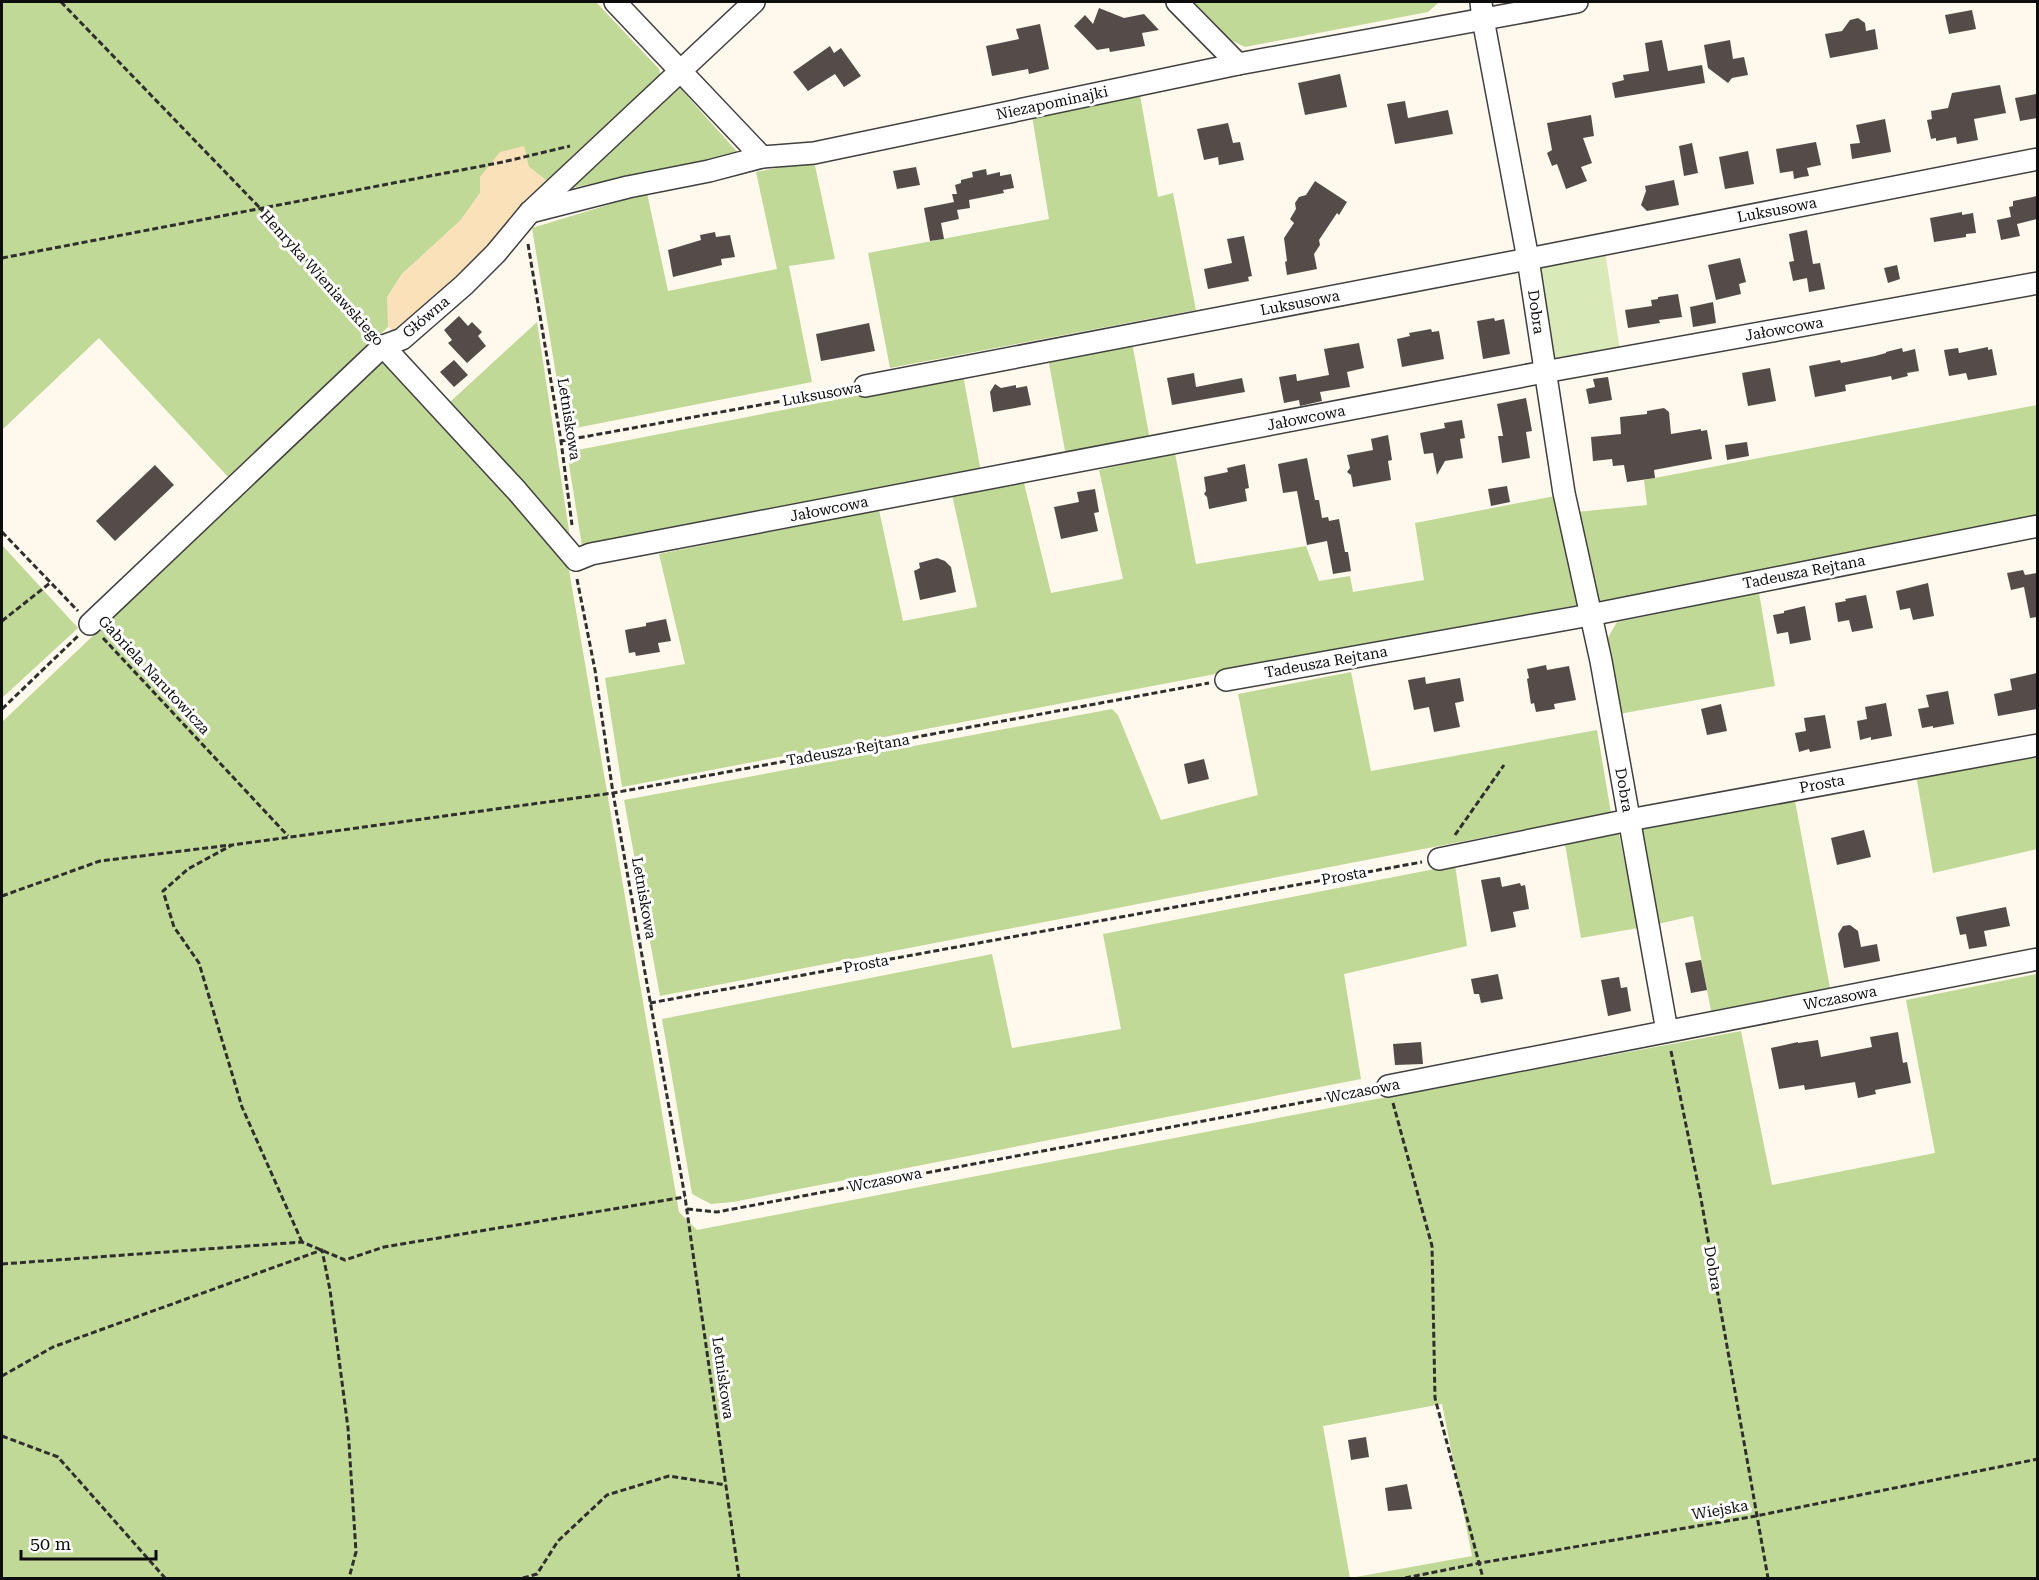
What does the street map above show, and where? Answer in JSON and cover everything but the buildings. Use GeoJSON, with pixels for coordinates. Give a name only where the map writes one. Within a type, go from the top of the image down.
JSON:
{"type":"FeatureCollection","features":[{"type":"Feature","properties":{"kind":"street"},"geometry":{"type":"LineString","coordinates":[[615,2],[762,157]]}},
{"type":"Feature","properties":{"kind":"street","name":"Główna"},"geometry":{"type":"LineString","coordinates":[[90,624],[383,346],[402,339],[464,285],[526,218],[754,2]]}},
{"type":"Feature","properties":{"kind":"street"},"geometry":{"type":"LineString","coordinates":[[1177,2],[1238,64]]}},
{"type":"Feature","properties":{"kind":"street","name":"Niezapominajki"},"geometry":{"type":"LineString","coordinates":[[526,218],[628,187],[709,171],[762,157],[814,153],[1482,10],[1576,2]]}},
{"type":"Feature","properties":{"kind":"street","name":"Dobra"},"geometry":{"type":"LineString","coordinates":[[1482,10],[1528,259],[1564,494],[1601,661],[1667,1031]]}},
{"type":"Feature","properties":{"kind":"street","name":"Luksusowa"},"geometry":{"type":"LineString","coordinates":[[865,386],[2037,159]]}},
{"type":"Feature","properties":{"kind":"street","name":"Jałowcowa"},"geometry":{"type":"LineString","coordinates":[[576,560],[591,555],[1544,372],[2037,283]]}},
{"type":"Feature","properties":{"kind":"street","name":"Henryka Wieniawskiego"},"geometry":{"type":"LineString","coordinates":[[383,346],[517,491],[576,560]]}},
{"type":"Feature","properties":{"kind":"street","name":"Tadeusza Rejtana"},"geometry":{"type":"LineString","coordinates":[[1226,680],[1590,615],[2037,526]]}},
{"type":"Feature","properties":{"kind":"street","name":"Prosta"},"geometry":{"type":"LineString","coordinates":[[1439,859],[1629,820],[2037,745]]}},
{"type":"Feature","properties":{"kind":"street","name":"Wczasowa"},"geometry":{"type":"LineString","coordinates":[[1388,1086],[2037,959]]}},
{"type":"Feature","properties":{"kind":"path","name":"Henryka Wieniawskiego"},"geometry":{"type":"LineString","coordinates":[[61,2],[260,208],[383,346]]}},
{"type":"Feature","properties":{"kind":"path"},"geometry":{"type":"LineString","coordinates":[[2,258],[502,162],[578,145]]}},
{"type":"Feature","properties":{"kind":"path","name":"Letniskowa"},"geometry":{"type":"LineString","coordinates":[[526,218],[572,527]]}},
{"type":"Feature","properties":{"kind":"path","name":"Luksusowa"},"geometry":{"type":"LineString","coordinates":[[561,441],[865,386]]}},
{"type":"Feature","properties":{"kind":"path","name":"Gabriela Narutowicza"},"geometry":{"type":"LineString","coordinates":[[2,532],[288,836]]}},
{"type":"Feature","properties":{"kind":"path","name":"Letniskowa"},"geometry":{"type":"LineString","coordinates":[[576,560],[577,576],[596,670],[613,793],[687,1209],[739,1578]]}},
{"type":"Feature","properties":{"kind":"path"},"geometry":{"type":"LineString","coordinates":[[2,621],[50,583]]}},
{"type":"Feature","properties":{"kind":"path"},"geometry":{"type":"LineString","coordinates":[[2,709],[90,624]]}},
{"type":"Feature","properties":{"kind":"path","name":"Tadeusza Rejtana"},"geometry":{"type":"LineString","coordinates":[[2,896],[100,861],[613,793],[1226,680]]}},
{"type":"Feature","properties":{"kind":"path"},"geometry":{"type":"LineString","coordinates":[[1439,859],[1504,765]]}},
{"type":"Feature","properties":{"kind":"path"},"geometry":{"type":"LineString","coordinates":[[232,845],[188,869],[163,891],[174,927],[199,963],[242,1107],[302,1242]]}},
{"type":"Feature","properties":{"kind":"path","name":"Prosta"},"geometry":{"type":"LineString","coordinates":[[650,1003],[1439,859]]}},
{"type":"Feature","properties":{"kind":"path","name":"Dobra"},"geometry":{"type":"LineString","coordinates":[[1667,1031],[1701,1199],[1768,1578]]}},
{"type":"Feature","properties":{"kind":"path"},"geometry":{"type":"LineString","coordinates":[[1388,1086],[1432,1246],[1435,1398],[1483,1578]]}},
{"type":"Feature","properties":{"kind":"path","name":"Wczasowa"},"geometry":{"type":"LineString","coordinates":[[687,1209],[717,1212],[1388,1086]]}},
{"type":"Feature","properties":{"kind":"path"},"geometry":{"type":"LineString","coordinates":[[2,1264],[302,1242],[345,1260],[384,1247],[685,1197]]}},
{"type":"Feature","properties":{"kind":"path"},"geometry":{"type":"LineString","coordinates":[[2,1376],[53,1347],[322,1250]]}},
{"type":"Feature","properties":{"kind":"path"},"geometry":{"type":"LineString","coordinates":[[322,1250],[330,1290],[348,1428],[356,1552],[349,1578]]}},
{"type":"Feature","properties":{"kind":"path"},"geometry":{"type":"LineString","coordinates":[[2,1436],[58,1457],[165,1578]]}},
{"type":"Feature","properties":{"kind":"path","name":"Wiejska"},"geometry":{"type":"LineString","coordinates":[[1405,1578],[1756,1516],[2037,1459]]}},
{"type":"Feature","properties":{"kind":"path"},"geometry":{"type":"LineString","coordinates":[[523,1578],[537,1574],[558,1542],[608,1495],[669,1476],[726,1485]]}},
{"type":"Feature","properties":{"kind":"green space"},"geometry":{"type":"Polygon","coordinates":[[[2,2],[596,2],[659,69],[661,80],[551,184],[529,167],[480,177],[480,193],[461,220],[402,274],[388,296],[388,327],[229,478],[99,338],[2,430],[2,2]]]}},
{"type":"Feature","properties":{"kind":"green space"},"geometry":{"type":"Polygon","coordinates":[[[1189,2],[1439,2],[1428,12],[1245,47],[1222,36],[1189,2]]]}},
{"type":"Feature","properties":{"kind":"green space"},"geometry":{"type":"Polygon","coordinates":[[[679,87],[740,155],[571,188],[679,87]]]}},
{"type":"Feature","properties":{"kind":"green space"},"geometry":{"type":"Polygon","coordinates":[[[1140,95],[1158,197],[1173,193],[1196,310],[890,368],[868,253],[1049,219],[1032,116],[1140,95]]]}},
{"type":"Feature","properties":{"kind":"green space"},"geometry":{"type":"Polygon","coordinates":[[[814,161],[835,259],[789,266],[812,382],[565,430],[532,228],[647,193],[668,291],[777,269],[756,172],[814,161]]]}},
{"type":"Feature","properties":{"kind":"green space"},"geometry":{"type":"Polygon","coordinates":[[[1605,251],[1620,351],[1552,362],[1536,265],[1605,251]]]}},
{"type":"Feature","properties":{"kind":"green space"},"geometry":{"type":"Polygon","coordinates":[[[537,322],[570,537],[450,402],[537,322]]]}},
{"type":"Feature","properties":{"kind":"green space"},"geometry":{"type":"Polygon","coordinates":[[[1132,342],[1150,440],[1066,456],[1048,358],[1132,342]]]}},
{"type":"Feature","properties":{"kind":"green space"},"geometry":{"type":"Polygon","coordinates":[[[382,362],[555,547],[569,570],[679,1212],[697,1230],[1741,1031],[1772,1185],[1935,1153],[1906,1000],[2037,974],[2037,1578],[1350,1578],[2,1578],[2,722],[382,362]],[[1442,1404],[1323,1426],[1350,1578],[1472,1556],[1442,1404]]]}},
{"type":"Feature","properties":{"kind":"green space"},"geometry":{"type":"Polygon","coordinates":[[[963,375],[981,472],[582,546],[567,452],[963,375]]]}},
{"type":"Feature","properties":{"kind":"green space"},"geometry":{"type":"Polygon","coordinates":[[[2037,405],[2037,517],[1598,602],[1577,512],[1647,505],[1644,480],[2037,405]]]}},
{"type":"Feature","properties":{"kind":"green space"},"geometry":{"type":"Polygon","coordinates":[[[1175,453],[1196,564],[1306,546],[1319,581],[1350,576],[1353,592],[1424,580],[1415,523],[1555,496],[1577,605],[622,787],[605,678],[685,664],[659,554],[879,510],[903,621],[977,607],[952,495],[1024,483],[1051,593],[1123,579],[1099,470],[1175,453]]]}},
{"type":"Feature","properties":{"kind":"green space"},"geometry":{"type":"Polygon","coordinates":[[[2,545],[78,628],[2,698],[2,545]]]}},
{"type":"Feature","properties":{"kind":"green space"},"geometry":{"type":"Polygon","coordinates":[[[1759,593],[1775,686],[1619,714],[1606,641],[1617,622],[1759,593]]]}},
{"type":"Feature","properties":{"kind":"green space"},"geometry":{"type":"Polygon","coordinates":[[[1351,672],[1371,771],[1597,730],[1611,813],[660,996],[624,800],[1112,709],[1118,715],[1161,820],[1258,795],[1238,694],[1351,672]]]}},
{"type":"Feature","properties":{"kind":"green space"},"geometry":{"type":"Polygon","coordinates":[[[2037,752],[2037,849],[1933,873],[1916,775],[2037,752]]]}},
{"type":"Feature","properties":{"kind":"green space"},"geometry":{"type":"Polygon","coordinates":[[[1795,801],[1830,988],[1711,1011],[1693,916],[1658,924],[1639,830],[1795,801]]]}},
{"type":"Feature","properties":{"kind":"green space"},"geometry":{"type":"Polygon","coordinates":[[[1619,834],[1638,928],[1581,938],[1565,844],[1619,834]]]}},
{"type":"Feature","properties":{"kind":"green space"},"geometry":{"type":"Polygon","coordinates":[[[1455,865],[1467,946],[1344,974],[1361,1079],[733,1202],[711,1204],[692,1194],[662,1019],[992,954],[1012,1048],[1121,1029],[1103,934],[1455,865]]]}},
{"type":"Feature","properties":{"kind":"sand"},"geometry":{"type":"Polygon","coordinates":[[[524,146],[529,167],[551,184],[496,243],[397,333],[388,327],[387,297],[402,274],[461,220],[480,193],[480,177],[500,152],[524,146]]]}}]}
